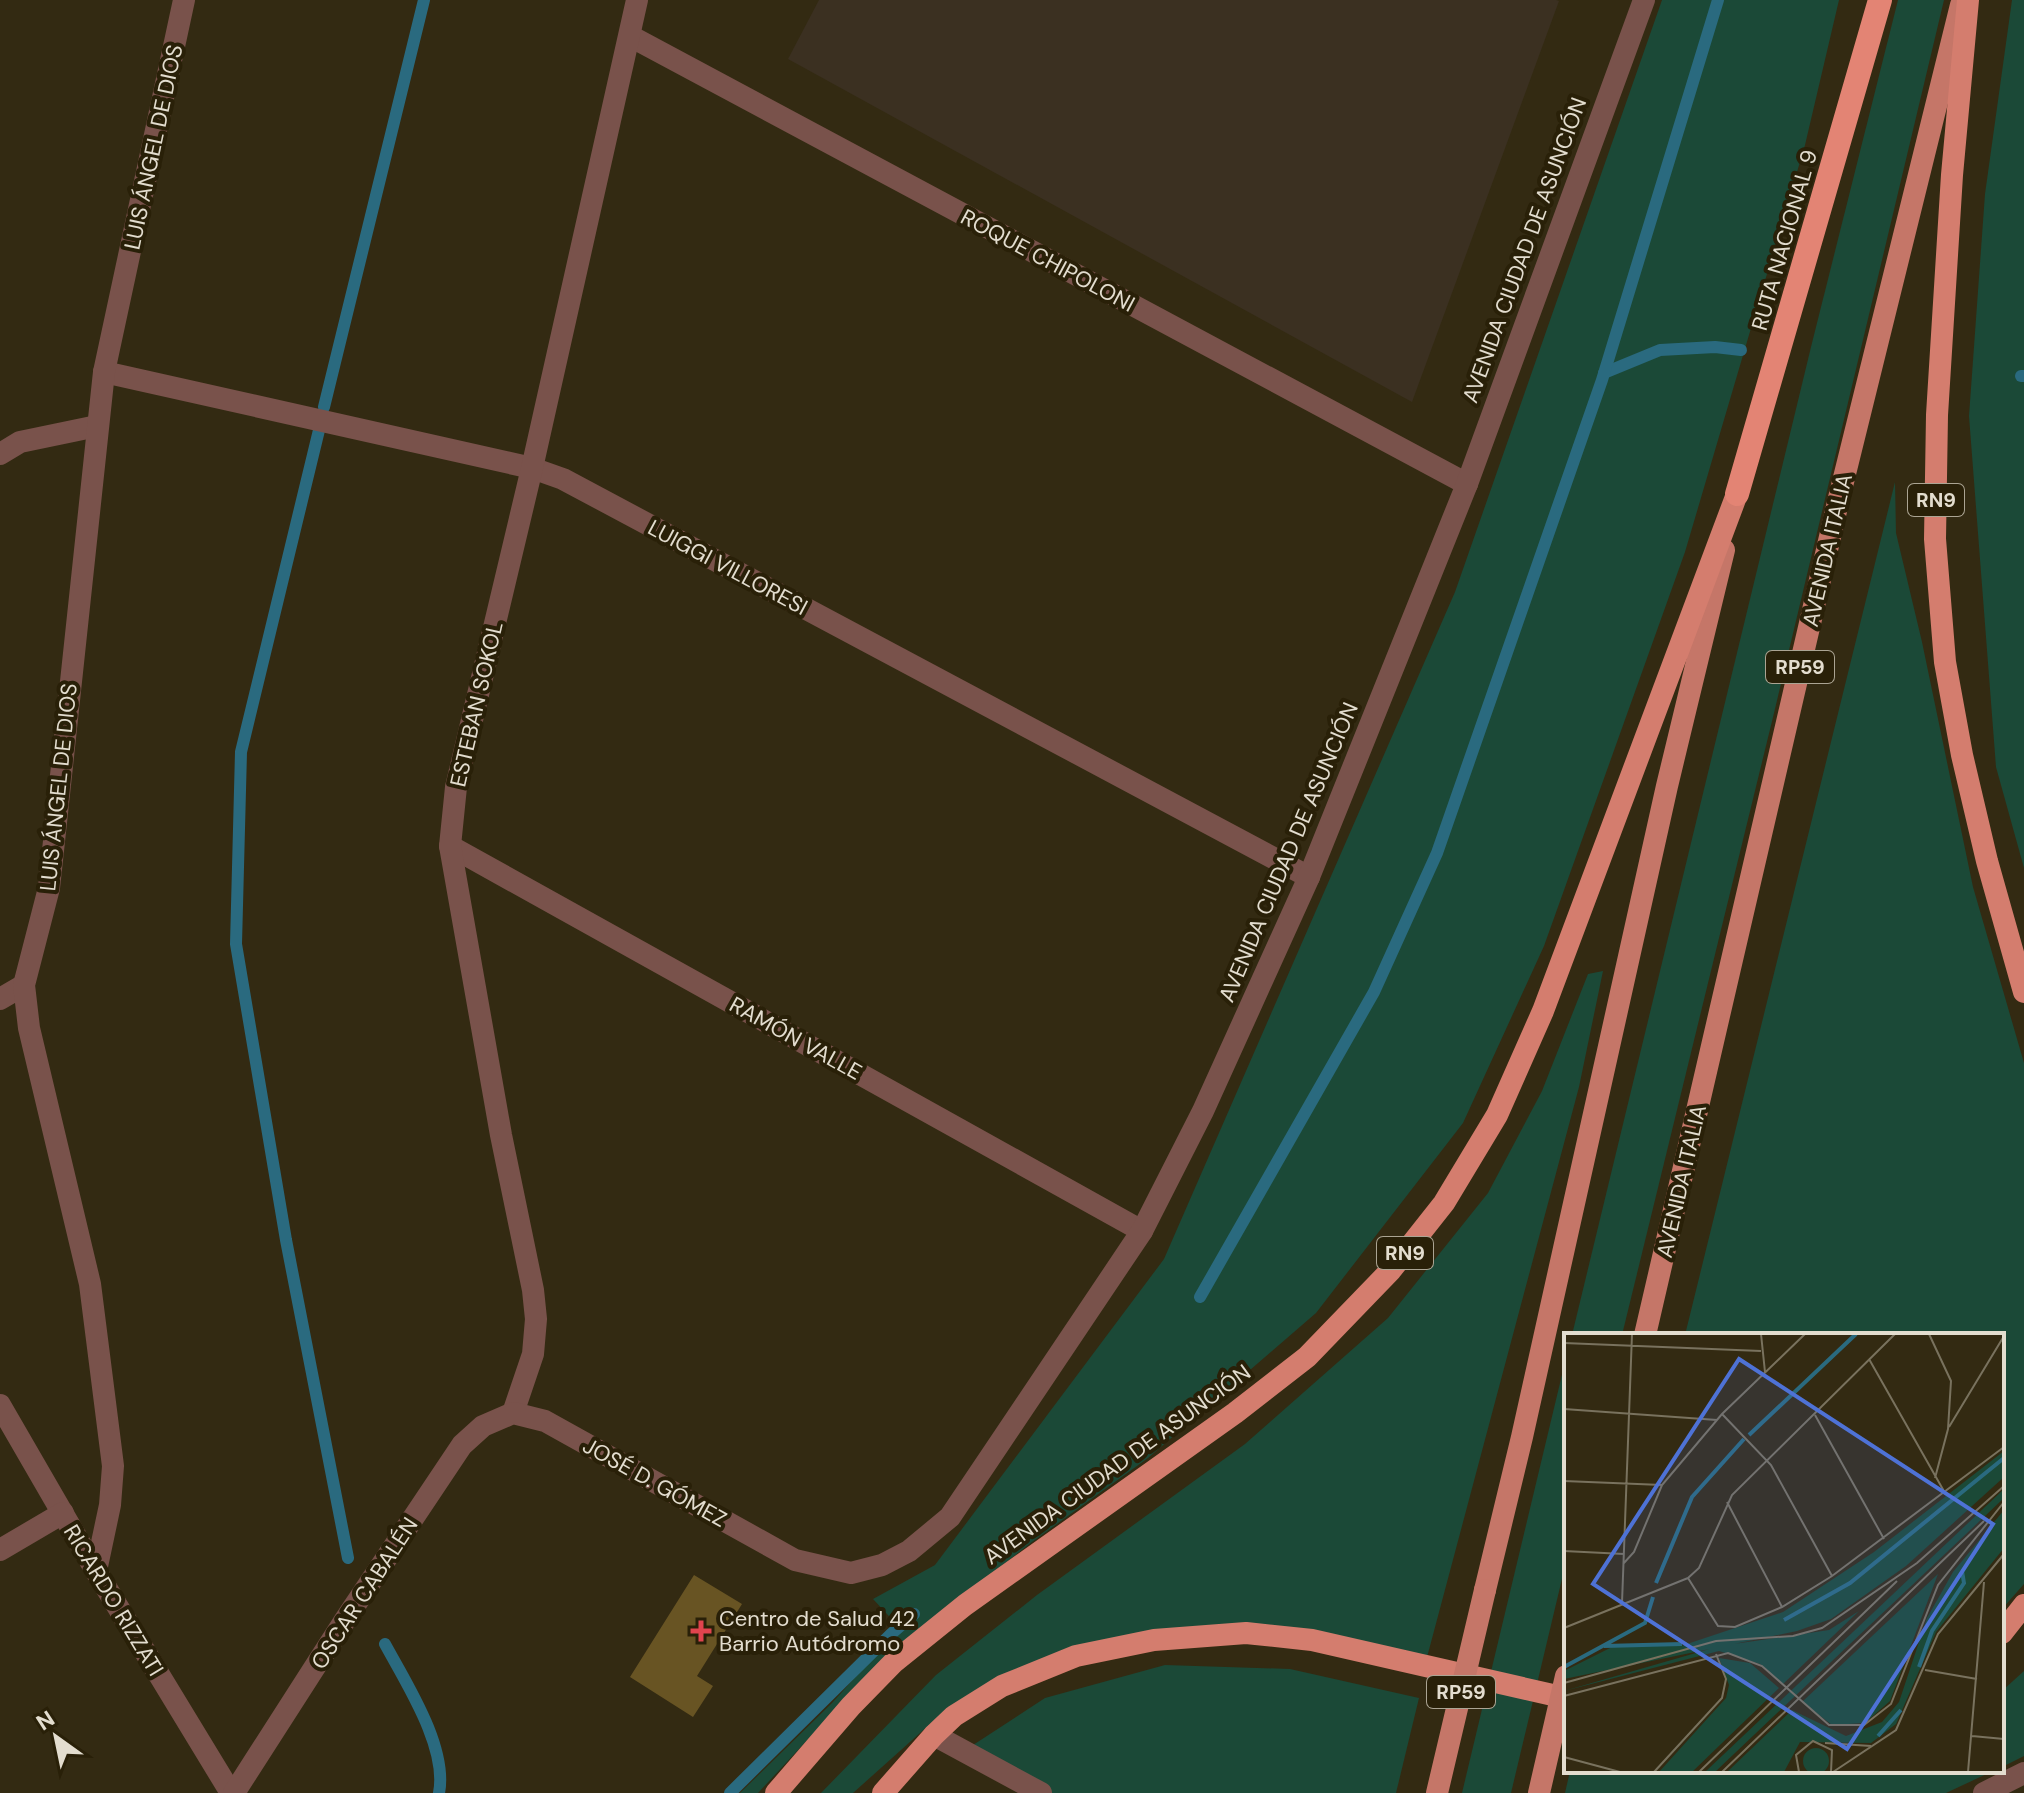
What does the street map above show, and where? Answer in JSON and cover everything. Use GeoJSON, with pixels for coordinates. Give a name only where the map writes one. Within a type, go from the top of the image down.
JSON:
{"type":"FeatureCollection","features":[{"type":"Feature","properties":{"kind":"highway","name":"RUTA NACIONAL 9"},"geometry":{"type":"LineString","coordinates":[[1737,494],[1880,0]]}},
{"type":"Feature","properties":{"kind":"highway","name":"RN9"},"geometry":{"type":"LineString","coordinates":[[1965,0],[1937,415],[1935,539],[1945,662],[1962,755],[1987,861],[2024,992]]}},
{"type":"Feature","properties":{"kind":"highway","name":"AVENIDA CIUDAD DE ASUNCIÓN"},"geometry":{"type":"LineString","coordinates":[[776,1793],[851,1706],[893,1663],[965,1605],[1235,1413],[1307,1357],[1391,1270],[1444,1203],[1497,1115],[1543,1011],[1737,494]]}},
{"type":"Feature","properties":{"kind":"highway"},"geometry":{"type":"LineString","coordinates":[[2004,1630],[2024,1605]]}},
{"type":"Feature","properties":{"kind":"highway"},"geometry":{"type":"LineString","coordinates":[[883,1793],[954,1716],[1002,1686],[1076,1656],[1154,1640],[1246,1633],[1312,1640],[1564,1698]]}},
{"type":"Feature","properties":{"kind":"main road","name":"AVENIDA ITALIA"},"geometry":{"type":"LineString","coordinates":[[1645,1333],[1839,498],[1965,0]]}},
{"type":"Feature","properties":{"kind":"main road","name":"RP59"},"geometry":{"type":"LineString","coordinates":[[1437,1793],[1526,1422],[1667,786],[1737,494]]}},
{"type":"Feature","properties":{"kind":"main road"},"geometry":{"type":"LineString","coordinates":[[1539,1793],[1564,1685]]}},
{"type":"Feature","properties":{"kind":"street","name":"LUIS ÁNGEL DE DIOS"},"geometry":{"type":"LineString","coordinates":[[96,1571],[110,1505],[113,1466],[90,1284],[29,1028],[24,985],[49,888],[104,372],[184,0]]}},
{"type":"Feature","properties":{"kind":"street","name":"ESTEBAN SOKOL"},"geometry":{"type":"LineString","coordinates":[[513,1413],[533,1354],[536,1319],[533,1290],[501,1135],[450,846],[456,787],[532,468],[637,0]]}},
{"type":"Feature","properties":{"kind":"street","name":"AVENIDA CIUDAD DE ASUNCIÓN"},"geometry":{"type":"LineString","coordinates":[[795,1560],[851,1573],[882,1565],[909,1551],[950,1517],[1142,1231],[1203,1111],[1309,877],[1467,484],[1640,1]]}},
{"type":"Feature","properties":{"kind":"street","name":"ROQUE CHIPOLONI"},"geometry":{"type":"LineString","coordinates":[[630,36],[1467,484]]}},
{"type":"Feature","properties":{"kind":"street","name":"LUIGGI VILLORESI"},"geometry":{"type":"LineString","coordinates":[[104,372],[532,468],[563,479],[1309,877]]}},
{"type":"Feature","properties":{"kind":"street"},"geometry":{"type":"LineString","coordinates":[[0,454],[20,442],[97,426]]}},
{"type":"Feature","properties":{"kind":"street","name":"RAMÓN VALLE"},"geometry":{"type":"LineString","coordinates":[[450,846],[1142,1231]]}},
{"type":"Feature","properties":{"kind":"street"},"geometry":{"type":"LineString","coordinates":[[0,999],[24,985]]}},
{"type":"Feature","properties":{"kind":"street","name":"RICARDO RIZZATI"},"geometry":{"type":"LineString","coordinates":[[0,1405],[96,1571],[233,1793]]}},
{"type":"Feature","properties":{"kind":"street","name":"JOSÉ D. GÓMEZ"},"geometry":{"type":"LineString","coordinates":[[513,1413],[545,1421],[795,1560]]}},
{"type":"Feature","properties":{"kind":"street","name":"OSCAR CABALÉN"},"geometry":{"type":"LineString","coordinates":[[233,1793],[462,1445],[483,1426],[513,1413]]}},
{"type":"Feature","properties":{"kind":"street"},"geometry":{"type":"LineString","coordinates":[[0,1550],[63,1513]]}},
{"type":"Feature","properties":{"kind":"street"},"geometry":{"type":"LineString","coordinates":[[934,1735],[1041,1793]]}},
{"type":"Feature","properties":{"kind":"street"},"geometry":{"type":"LineString","coordinates":[[1984,1793],[2024,1773]]}},
{"type":"Feature","properties":{"kind":"shaded area"},"geometry":{"type":"Polygon","coordinates":[[[819,0],[1559,1],[1412,402],[788,59],[819,0]]]}},
{"type":"Feature","properties":{"kind":"green space"},"geometry":{"type":"Polygon","coordinates":[[[1662,0],[1839,0],[1805,145],[1685,552],[1544,946],[1463,1123],[1316,1313],[1148,1458],[1032,1542],[865,1678],[758,1793],[740,1793],[832,1703],[900,1628],[873,1599],[935,1565],[1164,1259],[1455,592],[1662,0]]]}},
{"type":"Feature","properties":{"kind":"green space"},"geometry":{"type":"Polygon","coordinates":[[[1898,0],[1944,0],[1622,1333],[1572,1333],[1898,0]]]}},
{"type":"Feature","properties":{"kind":"green space"},"geometry":{"type":"Polygon","coordinates":[[[2012,0],[2024,0],[2024,868],[1996,767],[1969,416],[1985,194],[2012,0]]]}},
{"type":"Feature","properties":{"kind":"green space"},"geometry":{"type":"Polygon","coordinates":[[[1895,482],[1896,533],[1973,887],[2024,1063],[2024,1584],[2004,1607],[2004,1333],[1685,1333],[1895,482]]]}},
{"type":"Feature","properties":{"kind":"green space"},"geometry":{"type":"Polygon","coordinates":[[[1603,971],[1579,1087],[1426,1661],[1157,1634],[949,1707],[853,1793],[821,1793],[936,1675],[1037,1595],[1245,1444],[1388,1318],[1488,1193],[1542,1091],[1588,974],[1603,971]]]}},
{"type":"Feature","properties":{"kind":"green space"},"geometry":{"type":"Polygon","coordinates":[[[1564,1366],[1564,1570],[1511,1793],[1462,1793],[1564,1366]]]}},
{"type":"Feature","properties":{"kind":"green space"},"geometry":{"type":"Polygon","coordinates":[[[1165,1665],[1290,1669],[1419,1698],[1396,1793],[1041,1793],[970,1747],[1045,1698],[1165,1665]]]}},
{"type":"Feature","properties":{"kind":"green space"},"geometry":{"type":"Polygon","coordinates":[[[2024,1671],[2024,1756],[2004,1766],[2004,1689],[2024,1671]]]}},
{"type":"Feature","properties":{"kind":"green space"},"geometry":{"type":"Polygon","coordinates":[[[1570,1773],[1989,1773],[1946,1793],[1565,1793],[1570,1773]]]}},
{"type":"Feature","properties":{"kind":"building"},"geometry":{"type":"Polygon","coordinates":[[[694,1575],[742,1604],[697,1676],[713,1686],[693,1717],[630,1677],[694,1575]]]}},
{"type":"Feature","properties":{"kind":"waterway"},"geometry":{"type":"LineString","coordinates":[[324,407],[424,0]]}},
{"type":"Feature","properties":{"kind":"waterway"},"geometry":{"type":"LineString","coordinates":[[1200,1297],[1374,992],[1437,853],[1602,380],[1718,0]]}},
{"type":"Feature","properties":{"kind":"waterway"},"geometry":{"type":"LineString","coordinates":[[1604,373],[1660,350],[1715,347],[1741,350]]}},
{"type":"Feature","properties":{"kind":"waterway"},"geometry":{"type":"LineString","coordinates":[[320,426],[241,752],[236,944],[286,1240],[348,1558]]}},
{"type":"Feature","properties":{"kind":"waterway"},"geometry":{"type":"LineString","coordinates":[[730,1793],[914,1614]]}},
{"type":"Feature","properties":{"kind":"waterway"},"geometry":{"type":"LineString","coordinates":[[385,1644],[414,1696],[431,1736],[440,1775],[439,1793]]}},
{"type":"Feature","properties":{"kind":"place","name":"Centro de Salud 42 Barrio Autódromo"},"geometry":{"type":"Point","coordinates":[701,1631]}}]}
